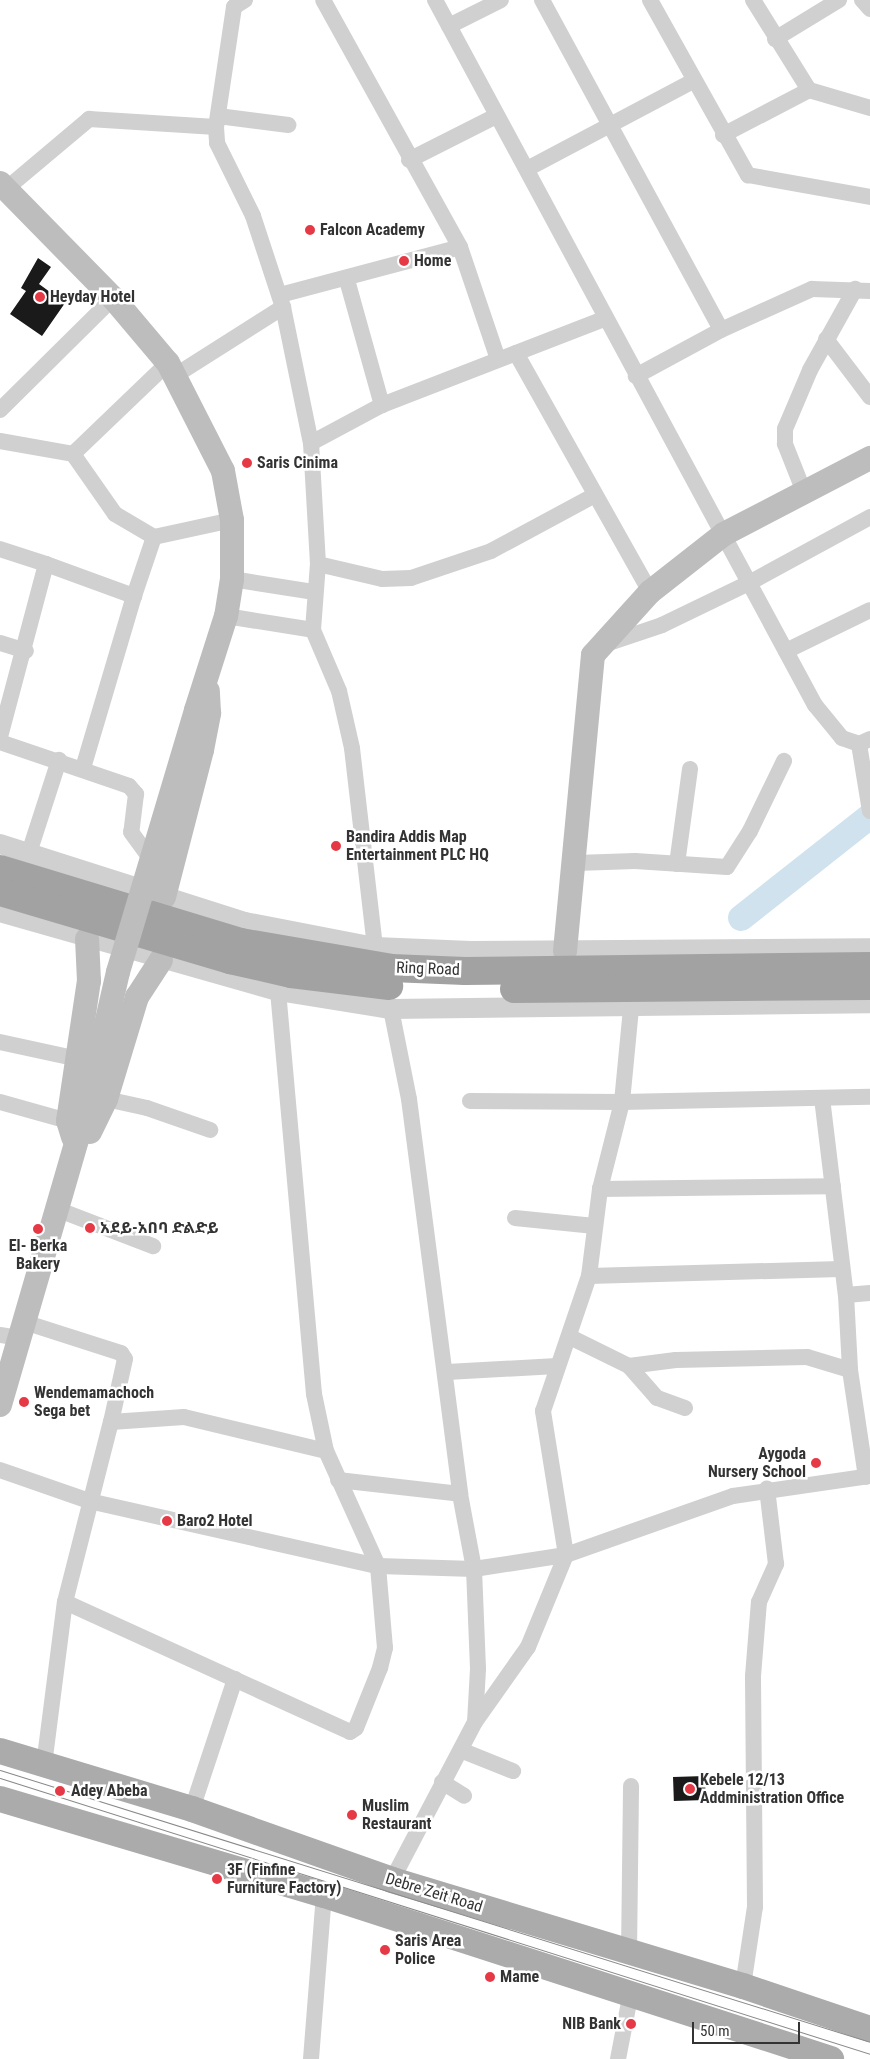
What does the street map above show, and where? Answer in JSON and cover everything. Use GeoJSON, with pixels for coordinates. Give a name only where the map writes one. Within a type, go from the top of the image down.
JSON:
{"type":"FeatureCollection","features":[{"type":"Feature","properties":{"kind":"highway","name":"Ring Road"},"geometry":{"type":"LineString","coordinates":[[0,869],[241,942],[391,968],[465,971],[870,966]]}},
{"type":"Feature","properties":{"kind":"highway","name":"Ring Road"},"geometry":{"type":"LineString","coordinates":[[0,892],[230,960],[354,982],[399,987],[552,989],[870,986]]}},
{"type":"Feature","properties":{"kind":"main road"},"geometry":{"type":"LineString","coordinates":[[3,186],[113,298],[172,369],[215,450],[232,520],[232,578],[226,616],[150,858],[97,1101]]}},
{"type":"Feature","properties":{"kind":"main road"},"geometry":{"type":"LineString","coordinates":[[565,951],[576,863],[590,665],[599,646],[650,592],[724,534],[870,458]]}},
{"type":"Feature","properties":{"kind":"main road"},"geometry":{"type":"LineString","coordinates":[[164,897],[206,732],[206,677]]}},
{"type":"Feature","properties":{"kind":"main road"},"geometry":{"type":"LineString","coordinates":[[76,1150],[68,1122],[89,981],[87,939]]}},
{"type":"Feature","properties":{"kind":"main road"},"geometry":{"type":"LineString","coordinates":[[0,1405],[14,1332],[59,1210],[76,1150],[134,1005],[161,960]]}},
{"type":"Feature","properties":{"kind":"main road","name":"Debre Zeit Road"},"geometry":{"type":"LineString","coordinates":[[0,1751],[192,1809],[392,1880],[743,1986],[870,2029]]}},
{"type":"Feature","properties":{"kind":"main road"},"geometry":{"type":"LineString","coordinates":[[0,1799],[324,1895],[631,1992],[831,2059]]}},
{"type":"Feature","properties":{"kind":"street"},"geometry":{"type":"LineString","coordinates":[[323,0],[409,160],[460,247],[498,360]]}},
{"type":"Feature","properties":{"kind":"street"},"geometry":{"type":"LineString","coordinates":[[434,0],[496,116],[527,169],[604,319],[724,534],[786,651],[830,727],[842,738],[864,742],[868,805]]}},
{"type":"Feature","properties":{"kind":"street"},"geometry":{"type":"LineString","coordinates":[[448,26],[501,0]]}},
{"type":"Feature","properties":{"kind":"street"},"geometry":{"type":"LineString","coordinates":[[542,0],[613,125],[721,330]]}},
{"type":"Feature","properties":{"kind":"street"},"geometry":{"type":"LineString","coordinates":[[650,0],[692,81],[742,168],[757,179],[870,197]]}},
{"type":"Feature","properties":{"kind":"street"},"geometry":{"type":"LineString","coordinates":[[753,0],[809,90],[870,108]]}},
{"type":"Feature","properties":{"kind":"street"},"geometry":{"type":"LineString","coordinates":[[776,39],[839,0]]}},
{"type":"Feature","properties":{"kind":"street"},"geometry":{"type":"LineString","coordinates":[[862,0],[870,8]]}},
{"type":"Feature","properties":{"kind":"street"},"geometry":{"type":"LineString","coordinates":[[238,2],[217,122],[222,158],[253,216],[282,301],[311,443],[318,564],[313,592],[313,630],[339,691],[352,748],[375,947]]}},
{"type":"Feature","properties":{"kind":"street"},"geometry":{"type":"LineString","coordinates":[[527,169],[613,125],[692,81]]}},
{"type":"Feature","properties":{"kind":"street"},"geometry":{"type":"LineString","coordinates":[[723,134],[809,90]]}},
{"type":"Feature","properties":{"kind":"street"},"geometry":{"type":"LineString","coordinates":[[409,160],[496,116]]}},
{"type":"Feature","properties":{"kind":"street"},"geometry":{"type":"LineString","coordinates":[[3,186],[89,119],[288,125]]}},
{"type":"Feature","properties":{"kind":"street"},"geometry":{"type":"LineString","coordinates":[[73,454],[172,369],[282,301],[460,247]]}},
{"type":"Feature","properties":{"kind":"street"},"geometry":{"type":"LineString","coordinates":[[347,280],[382,405]]}},
{"type":"Feature","properties":{"kind":"street"},"geometry":{"type":"LineString","coordinates":[[636,376],[721,330],[805,291],[863,290]]}},
{"type":"Feature","properties":{"kind":"street"},"geometry":{"type":"LineString","coordinates":[[804,492],[785,444],[785,429],[826,339],[863,290]]}},
{"type":"Feature","properties":{"kind":"street"},"geometry":{"type":"LineString","coordinates":[[0,410],[113,298]]}},
{"type":"Feature","properties":{"kind":"street"},"geometry":{"type":"LineString","coordinates":[[311,443],[382,405],[604,319]]}},
{"type":"Feature","properties":{"kind":"street"},"geometry":{"type":"LineString","coordinates":[[826,339],[870,397]]}},
{"type":"Feature","properties":{"kind":"street"},"geometry":{"type":"LineString","coordinates":[[516,353],[650,592]]}},
{"type":"Feature","properties":{"kind":"street"},"geometry":{"type":"LineString","coordinates":[[0,441],[73,454],[115,514],[154,537],[232,520]]}},
{"type":"Feature","properties":{"kind":"street"},"geometry":{"type":"LineString","coordinates":[[318,564],[382,579],[411,578],[491,551],[595,495]]}},
{"type":"Feature","properties":{"kind":"street"},"geometry":{"type":"LineString","coordinates":[[599,646],[662,625],[749,583],[870,517]]}},
{"type":"Feature","properties":{"kind":"street"},"geometry":{"type":"LineString","coordinates":[[84,768],[134,596],[154,537]]}},
{"type":"Feature","properties":{"kind":"street"},"geometry":{"type":"LineString","coordinates":[[0,550],[46,564],[134,596]]}},
{"type":"Feature","properties":{"kind":"street"},"geometry":{"type":"LineString","coordinates":[[0,737],[26,651],[46,564]]}},
{"type":"Feature","properties":{"kind":"street"},"geometry":{"type":"LineString","coordinates":[[232,578],[313,592]]}},
{"type":"Feature","properties":{"kind":"street"},"geometry":{"type":"LineString","coordinates":[[786,651],[870,610]]}},
{"type":"Feature","properties":{"kind":"street"},"geometry":{"type":"LineString","coordinates":[[226,616],[313,630]]}},
{"type":"Feature","properties":{"kind":"street"},"geometry":{"type":"LineString","coordinates":[[0,643],[26,651]]}},
{"type":"Feature","properties":{"kind":"street"},"geometry":{"type":"LineString","coordinates":[[0,742],[84,768],[129,786],[136,794],[130,832],[150,858]]}},
{"type":"Feature","properties":{"kind":"street"},"geometry":{"type":"LineString","coordinates":[[29,853],[59,760]]}},
{"type":"Feature","properties":{"kind":"street"},"geometry":{"type":"LineString","coordinates":[[576,863],[677,864],[727,867],[745,840],[784,760]]}},
{"type":"Feature","properties":{"kind":"street"},"geometry":{"type":"LineString","coordinates":[[677,864],[690,769]]}},
{"type":"Feature","properties":{"kind":"street","name":"Ring Road"},"geometry":{"type":"LineString","coordinates":[[0,844],[164,897],[274,929],[375,947],[565,951],[870,948]]}},
{"type":"Feature","properties":{"kind":"street"},"geometry":{"type":"LineString","coordinates":[[0,912],[87,939],[278,991],[391,1009],[631,1008],[870,1004]]}},
{"type":"Feature","properties":{"kind":"street"},"geometry":{"type":"LineString","coordinates":[[66,1602],[353,1731],[385,1648],[378,1566],[326,1451],[314,1394],[278,991]]}},
{"type":"Feature","properties":{"kind":"street"},"geometry":{"type":"LineString","coordinates":[[392,1880],[442,1782],[463,1751],[475,1722],[528,1647],[566,1555],[543,1411],[557,1366],[570,1337],[589,1276],[600,1189],[622,1102],[631,1008]]}},
{"type":"Feature","properties":{"kind":"street"},"geometry":{"type":"LineString","coordinates":[[391,1009],[409,1099],[447,1372],[460,1494],[474,1569],[478,1669],[475,1722]]}},
{"type":"Feature","properties":{"kind":"street"},"geometry":{"type":"LineString","coordinates":[[0,1042],[78,1058]]}},
{"type":"Feature","properties":{"kind":"street"},"geometry":{"type":"LineString","coordinates":[[470,1101],[622,1102],[870,1097]]}},
{"type":"Feature","properties":{"kind":"street"},"geometry":{"type":"LineString","coordinates":[[0,1470],[89,1501],[378,1566],[474,1569],[566,1555],[733,1496],[767,1489],[868,1477],[850,1370],[846,1295],[841,1269],[822,1098]]}},
{"type":"Feature","properties":{"kind":"street"},"geometry":{"type":"LineString","coordinates":[[97,1101],[148,1108],[210,1130]]}},
{"type":"Feature","properties":{"kind":"street"},"geometry":{"type":"LineString","coordinates":[[0,1102],[68,1122]]}},
{"type":"Feature","properties":{"kind":"street"},"geometry":{"type":"LineString","coordinates":[[600,1189],[832,1186]]}},
{"type":"Feature","properties":{"kind":"street"},"geometry":{"type":"LineString","coordinates":[[59,1210],[153,1246]]}},
{"type":"Feature","properties":{"kind":"street"},"geometry":{"type":"LineString","coordinates":[[515,1218],[595,1226]]}},
{"type":"Feature","properties":{"kind":"street"},"geometry":{"type":"LineString","coordinates":[[589,1276],[841,1269]]}},
{"type":"Feature","properties":{"kind":"street"},"geometry":{"type":"LineString","coordinates":[[846,1295],[870,1293]]}},
{"type":"Feature","properties":{"kind":"street"},"geometry":{"type":"LineString","coordinates":[[14,1332],[121,1353],[125,1359],[66,1602],[44,1765]]}},
{"type":"Feature","properties":{"kind":"street"},"geometry":{"type":"LineString","coordinates":[[570,1337],[629,1366],[656,1398],[685,1408]]}},
{"type":"Feature","properties":{"kind":"street"},"geometry":{"type":"LineString","coordinates":[[629,1366],[676,1360],[807,1357],[850,1370]]}},
{"type":"Feature","properties":{"kind":"street"},"geometry":{"type":"LineString","coordinates":[[447,1372],[557,1366]]}},
{"type":"Feature","properties":{"kind":"street"},"geometry":{"type":"LineString","coordinates":[[111,1422],[184,1417],[326,1451]]}},
{"type":"Feature","properties":{"kind":"street"},"geometry":{"type":"LineString","coordinates":[[338,1480],[460,1494]]}},
{"type":"Feature","properties":{"kind":"street"},"geometry":{"type":"LineString","coordinates":[[743,1986],[755,1906],[753,1676],[758,1611],[761,1594],[776,1564],[767,1489]]}},
{"type":"Feature","properties":{"kind":"street"},"geometry":{"type":"LineString","coordinates":[[192,1809],[235,1679]]}},
{"type":"Feature","properties":{"kind":"street"},"geometry":{"type":"LineString","coordinates":[[463,1751],[513,1771]]}},
{"type":"Feature","properties":{"kind":"street"},"geometry":{"type":"LineString","coordinates":[[442,1782],[464,1796]]}},
{"type":"Feature","properties":{"kind":"street"},"geometry":{"type":"LineString","coordinates":[[629,1953],[631,1786]]}},
{"type":"Feature","properties":{"kind":"street"},"geometry":{"type":"LineString","coordinates":[[311,2059],[324,1895]]}},
{"type":"Feature","properties":{"kind":"street"},"geometry":{"type":"LineString","coordinates":[[618,2059],[631,1992]]}},
{"type":"Feature","properties":{"kind":"building","name":"Heyday Hotel"},"geometry":{"type":"Polygon","coordinates":[[[38,258],[51,267],[39,284],[65,303],[42,336],[10,314],[26,291],[21,288],[38,258]]]}},
{"type":"Feature","properties":{"kind":"building","name":"Kebele 12/13 Addministration Office"},"geometry":{"type":"Polygon","coordinates":[[[705,1776],[706,1800],[674,1801],[673,1777],[705,1776]]]}},
{"type":"Feature","properties":{"kind":"waterway"},"geometry":{"type":"LineString","coordinates":[[741,918],[870,816]]}},
{"type":"Feature","properties":{"kind":"tram line"},"geometry":{"type":"LineString","coordinates":[[0,1770],[870,2042]]}},
{"type":"Feature","properties":{"kind":"tram line"},"geometry":{"type":"LineString","coordinates":[[0,1778],[870,2054]]}},
{"type":"Feature","properties":{"kind":"place","name":"Falcon Academy"},"geometry":{"type":"Point","coordinates":[310,230]}},
{"type":"Feature","properties":{"kind":"place","name":"Home"},"geometry":{"type":"Point","coordinates":[404,261]}},
{"type":"Feature","properties":{"kind":"place","name":"Heyday Hotel"},"geometry":{"type":"Point","coordinates":[40,297]}},
{"type":"Feature","properties":{"kind":"place","name":"Saris Cinima"},"geometry":{"type":"Point","coordinates":[247,463]}},
{"type":"Feature","properties":{"kind":"place","name":"Bandira Addis Map Entertainment PLC HQ"},"geometry":{"type":"Point","coordinates":[336,846]}},
{"type":"Feature","properties":{"kind":"place","name":"አደይ-አበባ ድልድይ"},"geometry":{"type":"Point","coordinates":[90,1228]}},
{"type":"Feature","properties":{"kind":"place","name":"El- Berka Bakery"},"geometry":{"type":"Point","coordinates":[38,1229]}},
{"type":"Feature","properties":{"kind":"place","name":"Wendemamachoch Sega bet"},"geometry":{"type":"Point","coordinates":[24,1402]}},
{"type":"Feature","properties":{"kind":"place","name":"Aygoda Nursery School"},"geometry":{"type":"Point","coordinates":[816,1463]}},
{"type":"Feature","properties":{"kind":"place","name":"Baro2 Hotel"},"geometry":{"type":"Point","coordinates":[167,1521]}},
{"type":"Feature","properties":{"kind":"place","name":"Kebele 12/13 Addministration Office"},"geometry":{"type":"Point","coordinates":[690,1789]}},
{"type":"Feature","properties":{"kind":"place","name":"Adey Abeba"},"geometry":{"type":"Point","coordinates":[60,1791]}},
{"type":"Feature","properties":{"kind":"place","name":"Muslim Restaurant"},"geometry":{"type":"Point","coordinates":[352,1815]}},
{"type":"Feature","properties":{"kind":"place","name":"3F (Finfine Furniture Factory)"},"geometry":{"type":"Point","coordinates":[217,1879]}},
{"type":"Feature","properties":{"kind":"place","name":"Saris Area Police"},"geometry":{"type":"Point","coordinates":[385,1950]}},
{"type":"Feature","properties":{"kind":"place","name":"Mame"},"geometry":{"type":"Point","coordinates":[490,1977]}},
{"type":"Feature","properties":{"kind":"place","name":"NIB Bank"},"geometry":{"type":"Point","coordinates":[631,2024]}}]}
